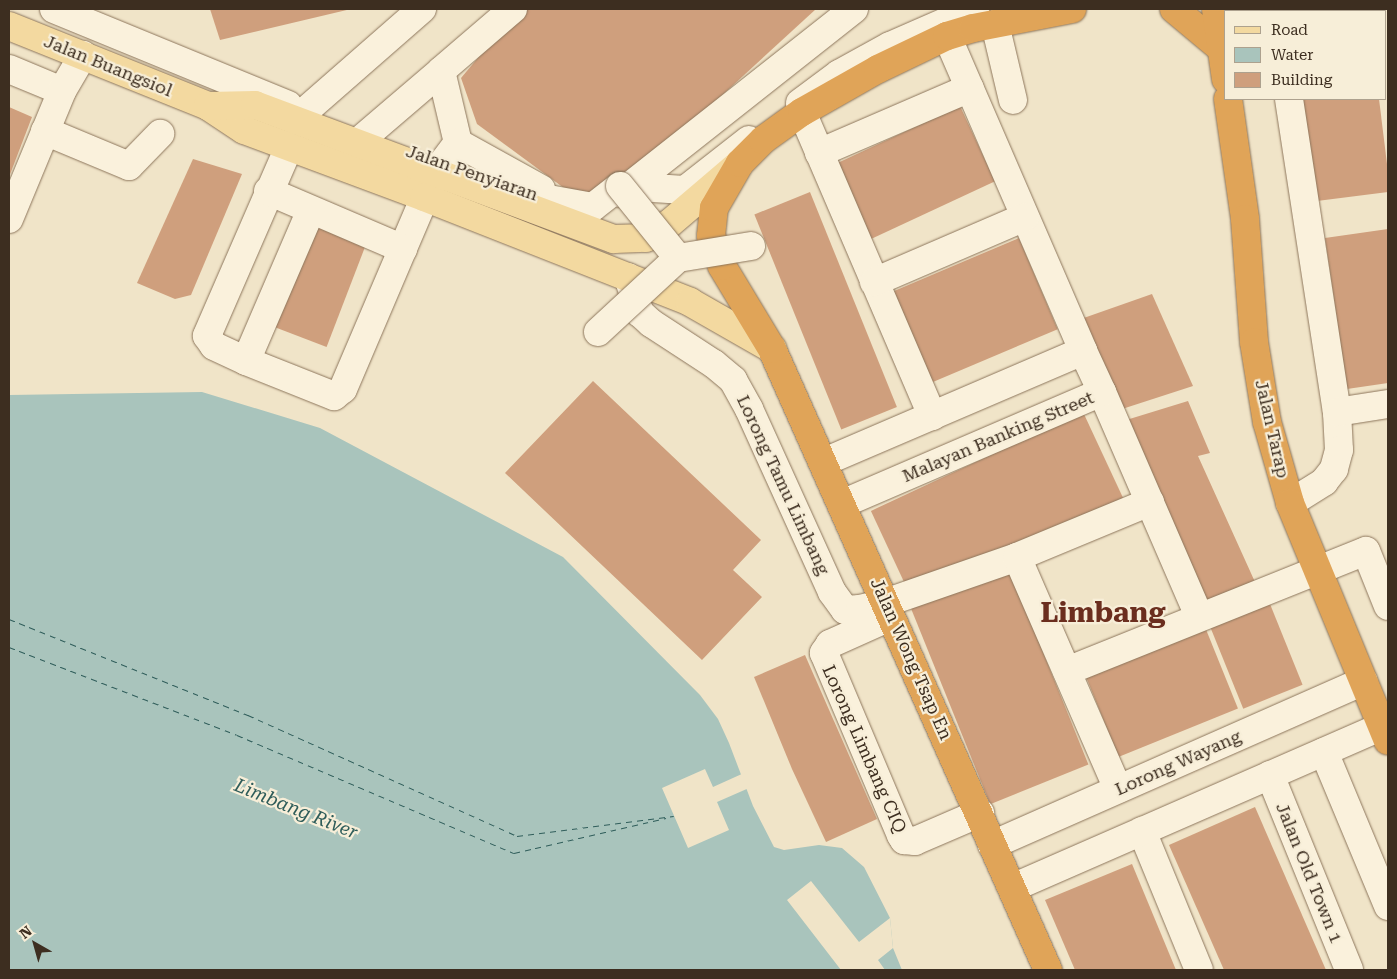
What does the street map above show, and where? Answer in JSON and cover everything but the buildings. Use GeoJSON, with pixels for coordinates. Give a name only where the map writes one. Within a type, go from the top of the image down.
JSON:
{"type":"FeatureCollection","features":[{"type":"Feature","properties":{"kind":"highway","name":"Jalan Wong Tsap En"},"geometry":{"type":"LineString","coordinates":[[1048,970],[824,462],[772,349],[722,266],[712,236],[714,208],[740,164],[763,140],[802,112],[967,19],[1072,9]]}},
{"type":"Feature","properties":{"kind":"highway"},"geometry":{"type":"LineString","coordinates":[[1174,9],[1178,10],[1222,49]]}},
{"type":"Feature","properties":{"kind":"highway"},"geometry":{"type":"LineString","coordinates":[[1216,9],[1224,64]]}},
{"type":"Feature","properties":{"kind":"highway","name":"Jalan Tarap"},"geometry":{"type":"LineString","coordinates":[[1228,100],[1245,219],[1254,342],[1267,422],[1290,504],[1385,734]]}},
{"type":"Feature","properties":{"kind":"main road","name":"Jalan Buangsiol"},"geometry":{"type":"LineString","coordinates":[[12,31],[83,55],[208,106]]}},
{"type":"Feature","properties":{"kind":"main road"},"geometry":{"type":"LineString","coordinates":[[208,106],[255,104],[300,116],[362,139],[434,178],[628,276],[690,302],[772,349]]}},
{"type":"Feature","properties":{"kind":"main road"},"geometry":{"type":"LineString","coordinates":[[208,106],[244,130],[289,147],[434,178],[614,239],[646,238],[670,223],[690,195],[740,164]]}},
{"type":"Feature","properties":{"kind":"street"},"geometry":{"type":"LineString","coordinates":[[54,9],[300,116],[422,9]]}},
{"type":"Feature","properties":{"kind":"street"},"geometry":{"type":"LineString","coordinates":[[362,139],[513,9]]}},
{"type":"Feature","properties":{"kind":"street","name":"Jalan Penyiaran"},"geometry":{"type":"LineString","coordinates":[[434,178],[592,207],[660,160],[854,9]]}},
{"type":"Feature","properties":{"kind":"street"},"geometry":{"type":"LineString","coordinates":[[690,195],[734,151],[838,74],[890,46],[967,19],[1014,100]]}},
{"type":"Feature","properties":{"kind":"street","name":"Malayan Banking Street"},"geometry":{"type":"LineString","coordinates":[[842,504],[1102,392],[970,88],[967,19]]}},
{"type":"Feature","properties":{"kind":"street"},"geometry":{"type":"LineString","coordinates":[[9,219],[62,91],[83,55]]}},
{"type":"Feature","properties":{"kind":"street"},"geometry":{"type":"LineString","coordinates":[[9,69],[62,91]]}},
{"type":"Feature","properties":{"kind":"street"},"geometry":{"type":"LineString","coordinates":[[441,71],[458,142],[563,202]]}},
{"type":"Feature","properties":{"kind":"street"},"geometry":{"type":"LineString","coordinates":[[819,153],[970,88]]}},
{"type":"Feature","properties":{"kind":"street"},"geometry":{"type":"LineString","coordinates":[[1289,100],[1337,412],[1339,450],[1334,469],[1324,482],[1290,504]]}},
{"type":"Feature","properties":{"kind":"street"},"geometry":{"type":"LineString","coordinates":[[802,112],[932,416]]}},
{"type":"Feature","properties":{"kind":"street"},"geometry":{"type":"LineString","coordinates":[[45,131],[129,166],[160,134]]}},
{"type":"Feature","properties":{"kind":"street"},"geometry":{"type":"LineString","coordinates":[[289,147],[208,331],[209,342],[246,361],[328,395],[340,394],[434,178],[458,142]]}},
{"type":"Feature","properties":{"kind":"street"},"geometry":{"type":"LineString","coordinates":[[660,160],[690,195]]}},
{"type":"Feature","properties":{"kind":"street"},"geometry":{"type":"LineString","coordinates":[[624,186],[690,195]]}},
{"type":"Feature","properties":{"kind":"street"},"geometry":{"type":"LineString","coordinates":[[624,186],[678,258]]}},
{"type":"Feature","properties":{"kind":"street"},"geometry":{"type":"LineString","coordinates":[[268,191],[402,248]]}},
{"type":"Feature","properties":{"kind":"street"},"geometry":{"type":"LineString","coordinates":[[246,361],[311,210]]}},
{"type":"Feature","properties":{"kind":"street"},"geometry":{"type":"LineString","coordinates":[[874,282],[1025,217]]}},
{"type":"Feature","properties":{"kind":"street"},"geometry":{"type":"LineString","coordinates":[[598,332],[678,258],[752,246]]}},
{"type":"Feature","properties":{"kind":"street","name":"Lorong Tamu Limbang"},"geometry":{"type":"LineString","coordinates":[[628,276],[640,313],[651,323],[714,364],[733,380],[749,409],[832,592],[845,610],[888,610]]}},
{"type":"Feature","properties":{"kind":"street"},"geometry":{"type":"LineString","coordinates":[[824,462],[1083,351]]}},
{"type":"Feature","properties":{"kind":"street"},"geometry":{"type":"LineString","coordinates":[[1102,392],[1200,616]]}},
{"type":"Feature","properties":{"kind":"street"},"geometry":{"type":"LineString","coordinates":[[1337,412],[1388,404]]}},
{"type":"Feature","properties":{"kind":"street"},"geometry":{"type":"LineString","coordinates":[[888,610],[1150,502]]}},
{"type":"Feature","properties":{"kind":"street"},"geometry":{"type":"LineString","coordinates":[[1067,671],[1317,568],[1366,550],[1388,606]]}},
{"type":"Feature","properties":{"kind":"street"},"geometry":{"type":"LineString","coordinates":[[1017,557],[1118,789]]}},
{"type":"Feature","properties":{"kind":"street","name":"Lorong Limbang CIQ"},"geometry":{"type":"LineString","coordinates":[[888,610],[830,644],[824,652],[900,836],[904,840],[915,842],[980,813]]}},
{"type":"Feature","properties":{"kind":"street","name":"Lorong Wayang"},"geometry":{"type":"LineString","coordinates":[[992,845],[1363,681]]}},
{"type":"Feature","properties":{"kind":"street"},"geometry":{"type":"LineString","coordinates":[[1012,888],[1324,752],[1385,734]]}},
{"type":"Feature","properties":{"kind":"street"},"geometry":{"type":"LineString","coordinates":[[1324,752],[1388,906]]}},
{"type":"Feature","properties":{"kind":"street","name":"Jalan Old Town 1"},"geometry":{"type":"LineString","coordinates":[[1270,775],[1349,970]]}},
{"type":"Feature","properties":{"kind":"street"},"geometry":{"type":"LineString","coordinates":[[1142,831],[1199,970]]}},
{"type":"Feature","properties":{"kind":"water","name":"Limbang River"},"geometry":{"type":"Polygon","coordinates":[[[202,392],[320,428],[563,557],[700,695],[718,719],[753,806],[774,847],[784,850],[819,845],[842,848],[864,867],[890,918],[893,948],[902,970],[9,970],[9,395],[202,392]]]}},
{"type":"Feature","properties":{"kind":"pier"},"geometry":{"type":"Polygon","coordinates":[[[705,769],[713,787],[744,773],[749,788],[717,802],[729,830],[688,848],[662,788],[705,769]]]}},
{"type":"Feature","properties":{"kind":"pier"},"geometry":{"type":"Polygon","coordinates":[[[811,881],[859,942],[890,918],[893,948],[878,960],[885,970],[841,970],[787,900],[811,881]]]}},
{"type":"Feature","properties":{"kind":"ferry route"},"geometry":{"type":"LineString","coordinates":[[9,619],[248,715],[517,836],[674,816]]}},
{"type":"Feature","properties":{"kind":"ferry route"},"geometry":{"type":"LineString","coordinates":[[9,647],[237,735],[514,853],[666,818]]}},
{"type":"Feature","properties":{"kind":"district","name":"Limbang"},"geometry":{"type":"Point","coordinates":[1103,613]}}]}
